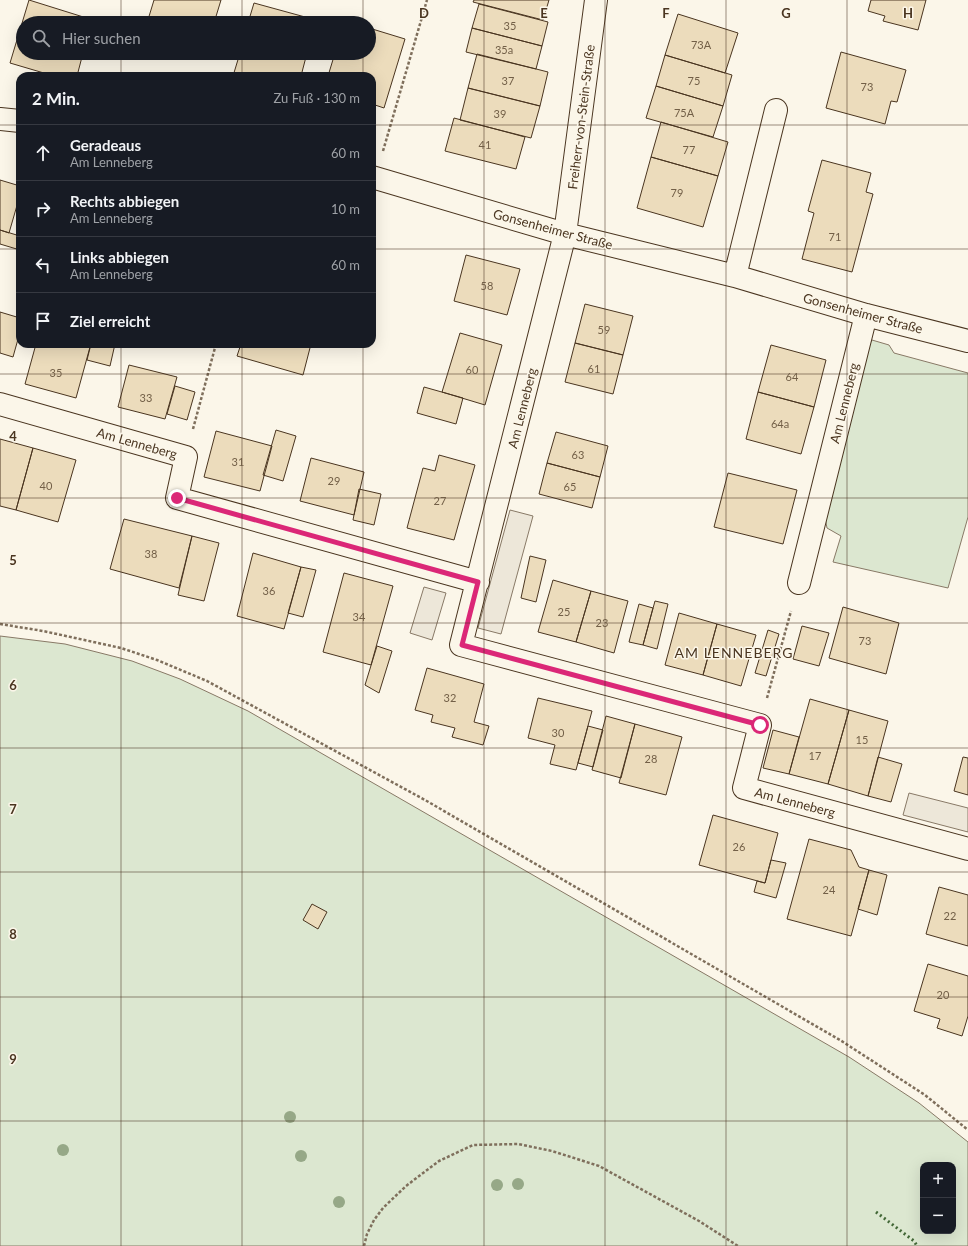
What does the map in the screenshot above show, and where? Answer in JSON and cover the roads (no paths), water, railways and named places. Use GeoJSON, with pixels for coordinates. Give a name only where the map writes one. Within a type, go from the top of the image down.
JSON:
{"type":"FeatureCollection","features":[{"type":"Feature","properties":{"kind":"street","name":"Freiherr-von-Stein-Straße"},"geometry":{"type":"LineString","coordinates":[[565,234],[596,0]]}},
{"type":"Feature","properties":{"kind":"street"},"geometry":{"type":"LineString","coordinates":[[735,276],[776,110]]}},
{"type":"Feature","properties":{"kind":"street"},"geometry":{"type":"LineString","coordinates":[[0,120],[16,121]]}},
{"type":"Feature","properties":{"kind":"street","name":"Gonsenheimer Straße"},"geometry":{"type":"LineString","coordinates":[[376,179],[565,234],[735,276],[866,315],[968,341]]}},
{"type":"Feature","properties":{"kind":"street","name":"Am Lenneberg"},"geometry":{"type":"LineString","coordinates":[[565,234],[462,645],[760,725],[744,788],[968,849]]}},
{"type":"Feature","properties":{"kind":"street","name":"Am Lenneberg"},"geometry":{"type":"LineString","coordinates":[[799,583],[866,315]]}},
{"type":"Feature","properties":{"kind":"street","name":"Am Lenneberg"},"geometry":{"type":"LineString","coordinates":[[0,404],[186,457],[177,498],[478,582]]}},
{"type":"Feature","properties":{"kind":"district","name":"AM LENNEBERG"},"geometry":{"type":"Point","coordinates":[734,652]}}]}
